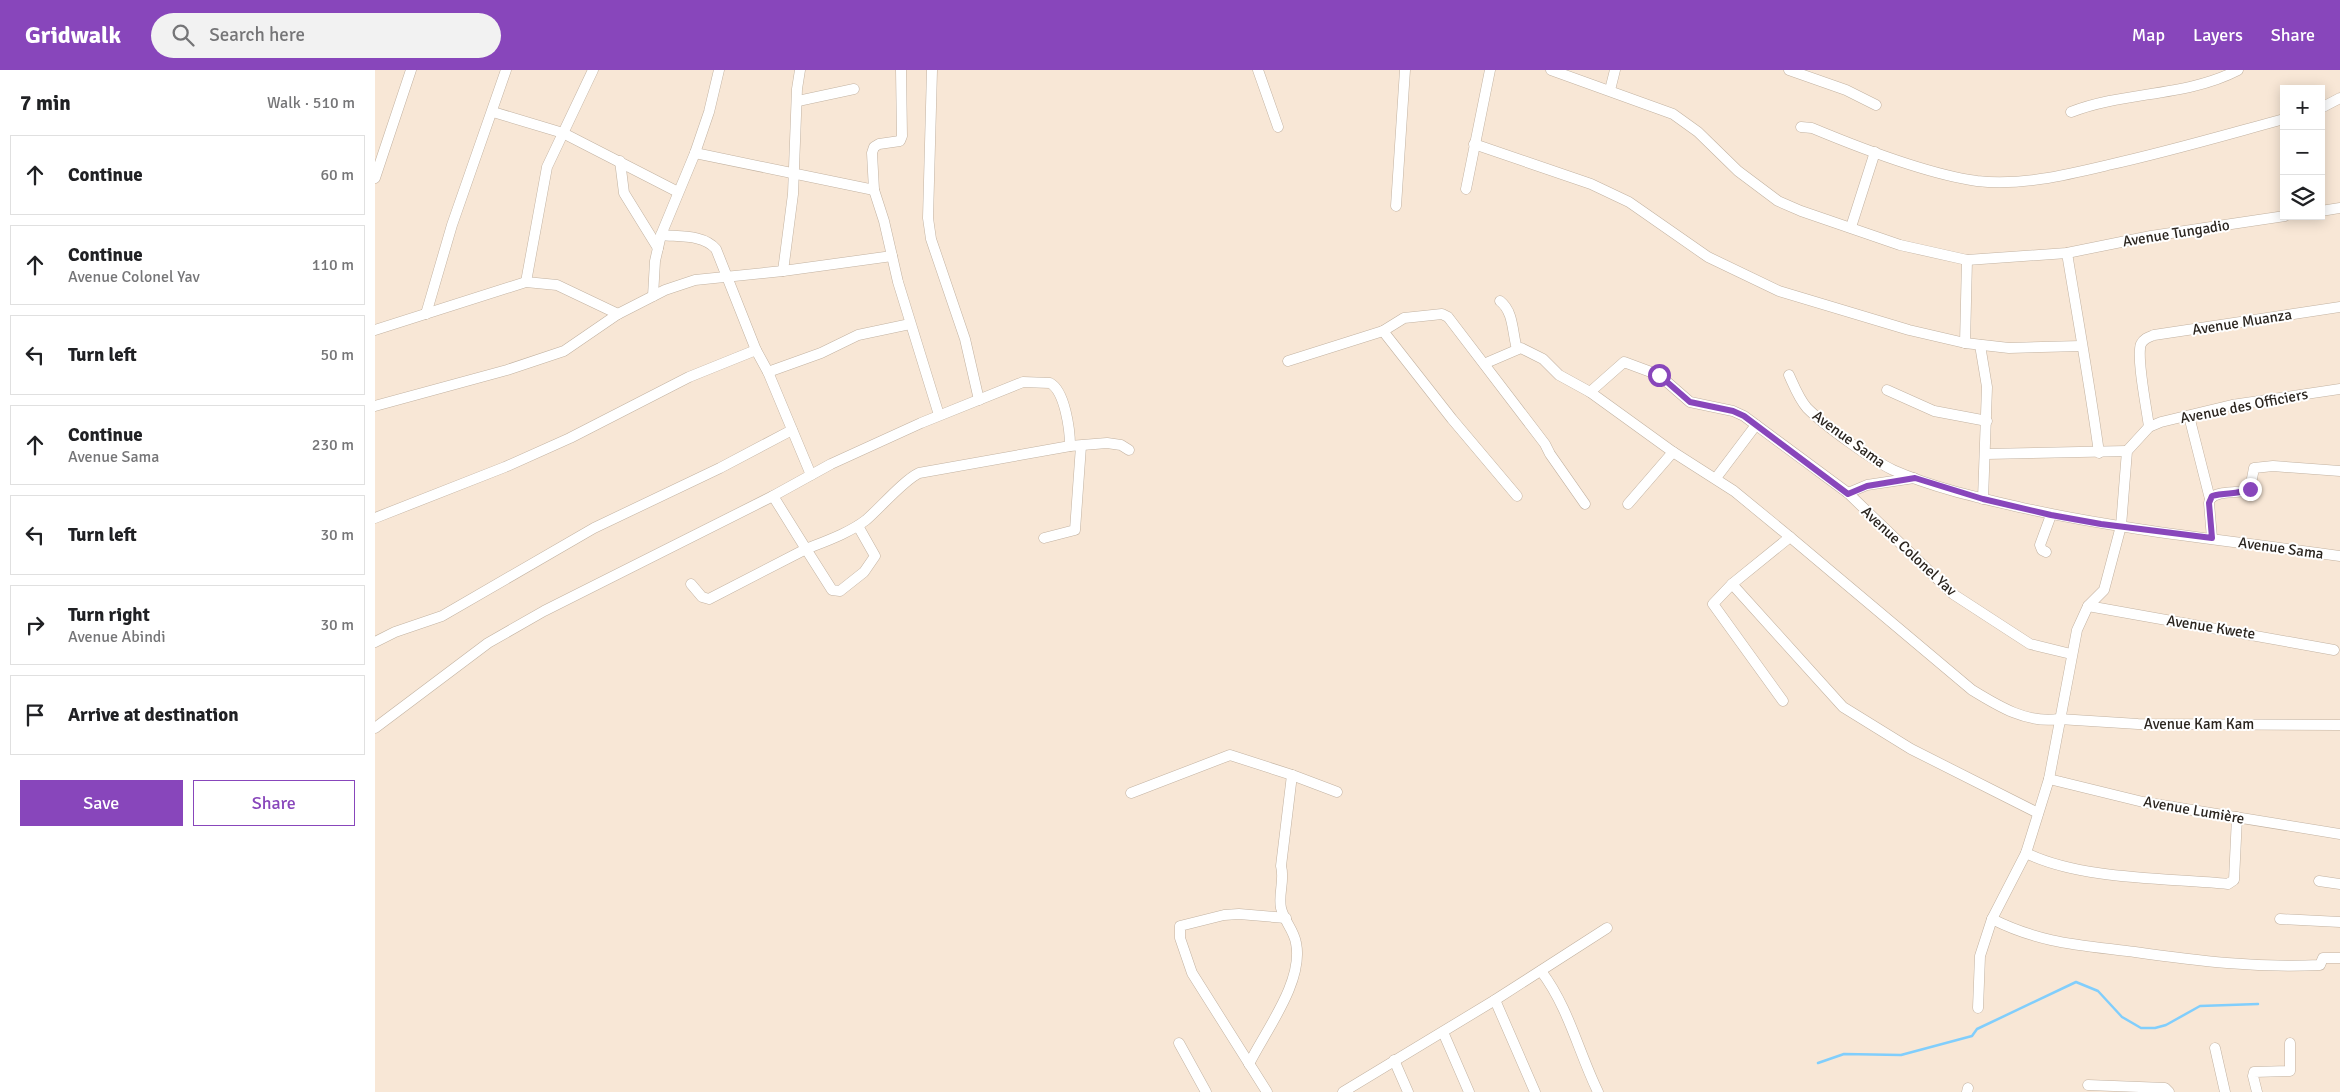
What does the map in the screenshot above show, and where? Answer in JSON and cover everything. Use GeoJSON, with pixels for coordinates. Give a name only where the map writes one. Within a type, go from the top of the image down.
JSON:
{"type":"FeatureCollection","features":[{"type":"Feature","properties":{"kind":"street"},"geometry":{"type":"LineString","coordinates":[[375,178],[411,70]]}},
{"type":"Feature","properties":{"kind":"street"},"geometry":{"type":"LineString","coordinates":[[426,314],[452,225],[493,112],[506,70]]}},
{"type":"Feature","properties":{"kind":"street"},"geometry":{"type":"LineString","coordinates":[[526,282],[547,167],[593,70]]}},
{"type":"Feature","properties":{"kind":"street"},"geometry":{"type":"LineString","coordinates":[[653,296],[655,262],[661,235],[695,153],[709,112],[719,70]]}},
{"type":"Feature","properties":{"kind":"street"},"geometry":{"type":"LineString","coordinates":[[783,271],[794,173],[800,70]]}},
{"type":"Feature","properties":{"kind":"street"},"geometry":{"type":"LineString","coordinates":[[901,70],[902,136],[900,140],[879,144],[874,147],[872,153],[874,190],[910,324],[939,416]]}},
{"type":"Feature","properties":{"kind":"street"},"geometry":{"type":"LineString","coordinates":[[932,70],[928,218],[931,239],[965,339],[979,400]]}},
{"type":"Feature","properties":{"kind":"street"},"geometry":{"type":"LineString","coordinates":[[1258,70],[1278,127]]}},
{"type":"Feature","properties":{"kind":"street"},"geometry":{"type":"LineString","coordinates":[[1396,206],[1405,70]]}},
{"type":"Feature","properties":{"kind":"street"},"geometry":{"type":"LineString","coordinates":[[1465,190],[1490,70]]}},
{"type":"Feature","properties":{"kind":"street","name":"Avenue Tungadio"},"geometry":{"type":"LineString","coordinates":[[1551,70],[1673,114],[1684,121],[1738,171],[1778,201],[1801,211],[1900,245],[1967,260],[2067,253],[2151,236],[2280,217]]}},
{"type":"Feature","properties":{"kind":"street"},"geometry":{"type":"LineString","coordinates":[[1610,90],[1615,70]]}},
{"type":"Feature","properties":{"kind":"street"},"geometry":{"type":"LineString","coordinates":[[1789,70],[1846,90],[1876,104]]}},
{"type":"Feature","properties":{"kind":"street"},"geometry":{"type":"LineString","coordinates":[[2071,112],[2104,101],[2194,87],[2238,70]]}},
{"type":"Feature","properties":{"kind":"street"},"geometry":{"type":"LineString","coordinates":[[798,102],[855,89]]}},
{"type":"Feature","properties":{"kind":"street"},"geometry":{"type":"LineString","coordinates":[[2325,106],[2340,98]]}},
{"type":"Feature","properties":{"kind":"street"},"geometry":{"type":"LineString","coordinates":[[493,112],[563,133],[678,192]]}},
{"type":"Feature","properties":{"kind":"street"},"geometry":{"type":"LineString","coordinates":[[1801,127],[1811,128],[1941,174],[1978,181],[2012,181],[2054,178],[2280,120]]}},
{"type":"Feature","properties":{"kind":"street"},"geometry":{"type":"LineString","coordinates":[[1474,144],[1591,184],[1629,202],[1708,257],[1779,291],[1909,330],[1965,343],[2009,348],[2081,346]]}},
{"type":"Feature","properties":{"kind":"street"},"geometry":{"type":"LineString","coordinates":[[1851,227],[1875,152]]}},
{"type":"Feature","properties":{"kind":"street"},"geometry":{"type":"LineString","coordinates":[[695,153],[874,190]]}},
{"type":"Feature","properties":{"kind":"street"},"geometry":{"type":"LineString","coordinates":[[620,161],[624,193],[658,248]]}},
{"type":"Feature","properties":{"kind":"street"},"geometry":{"type":"LineString","coordinates":[[2325,210],[2340,208]]}},
{"type":"Feature","properties":{"kind":"street"},"geometry":{"type":"LineString","coordinates":[[661,235],[702,239],[711,243],[716,249],[756,350],[768,372],[811,475]]}},
{"type":"Feature","properties":{"kind":"street"},"geometry":{"type":"LineString","coordinates":[[2067,253],[2099,453]]}},
{"type":"Feature","properties":{"kind":"street"},"geometry":{"type":"LineString","coordinates":[[375,406],[507,370],[564,351],[618,314],[653,296],[695,280],[783,271],[892,256]]}},
{"type":"Feature","properties":{"kind":"street"},"geometry":{"type":"LineString","coordinates":[[1965,343],[1967,260]]}},
{"type":"Feature","properties":{"kind":"street"},"geometry":{"type":"LineString","coordinates":[[378,327],[426,314],[526,282],[557,285],[618,314]]}},
{"type":"Feature","properties":{"kind":"street"},"geometry":{"type":"LineString","coordinates":[[1485,363],[1517,349],[1509,314],[1506,306],[1500,301]]}},
{"type":"Feature","properties":{"kind":"street","name":"Avenue Muanza"},"geometry":{"type":"LineString","coordinates":[[2149,427],[2140,360],[2140,346],[2144,339],[2154,335],[2340,307]]}},
{"type":"Feature","properties":{"kind":"street"},"geometry":{"type":"LineString","coordinates":[[1289,361],[1383,331],[1404,318],[1445,315],[1485,363],[1545,444],[1585,504]]}},
{"type":"Feature","properties":{"kind":"street"},"geometry":{"type":"LineString","coordinates":[[768,372],[821,353],[858,335],[910,324]]}},
{"type":"Feature","properties":{"kind":"street"},"geometry":{"type":"LineString","coordinates":[[1383,331],[1452,419],[1517,496]]}},
{"type":"Feature","properties":{"kind":"street"},"geometry":{"type":"LineString","coordinates":[[1980,345],[1987,387],[1983,499]]}},
{"type":"Feature","properties":{"kind":"street","name":"Avenue Kam Kam"},"geometry":{"type":"LineString","coordinates":[[1517,349],[1523,348],[1543,359],[1559,375],[1590,392],[1673,452],[1734,491],[1972,690],[2001,707],[2040,720],[2059,719],[2138,724],[2340,724]]}},
{"type":"Feature","properties":{"kind":"street"},"geometry":{"type":"LineString","coordinates":[[375,518],[513,464],[571,438],[689,377],[756,350]]}},
{"type":"Feature","properties":{"kind":"street","name":"Avenue Colonel Yav"},"geometry":{"type":"LineString","coordinates":[[1590,392],[1624,362],[1659,375],[1690,402],[1733,411],[1756,424],[1848,494],[1953,594],[2013,632],[2021,640],[2071,654]]}},
{"type":"Feature","properties":{"kind":"street","name":"Avenue Sama"},"geometry":{"type":"LineString","coordinates":[[1789,375],[1803,402],[1817,416],[1891,469],[1915,478],[1983,499],[2051,515],[2340,556]]}},
{"type":"Feature","properties":{"kind":"street"},"geometry":{"type":"LineString","coordinates":[[375,728],[488,643],[544,611],[811,475],[939,416],[1023,382],[1050,383],[1061,394],[1075,446],[1075,530],[1044,538]]}},
{"type":"Feature","properties":{"kind":"street","name":"Avenue des Officiers"},"geometry":{"type":"LineString","coordinates":[[2149,427],[2232,405],[2340,389]]}},
{"type":"Feature","properties":{"kind":"street"},"geometry":{"type":"LineString","coordinates":[[1887,390],[1934,411],[1987,421]]}},
{"type":"Feature","properties":{"kind":"street"},"geometry":{"type":"LineString","coordinates":[[2189,416],[2210,499],[2212,538]]}},
{"type":"Feature","properties":{"kind":"street"},"geometry":{"type":"LineString","coordinates":[[1716,478],[1756,424]]}},
{"type":"Feature","properties":{"kind":"street"},"geometry":{"type":"LineString","coordinates":[[1978,1008],[1980,956],[1992,919],[2026,853],[2049,779],[2071,654],[2081,618],[2088,606],[2104,590],[2121,526],[2127,451],[2149,427]]}},
{"type":"Feature","properties":{"kind":"street"},"geometry":{"type":"LineString","coordinates":[[375,642],[395,632],[442,616],[594,528],[720,468],[792,430]]}},
{"type":"Feature","properties":{"kind":"street"},"geometry":{"type":"LineString","coordinates":[[691,584],[702,597],[709,599],[806,549],[858,526],[919,473],[1075,446],[1116,444],[1129,450]]}},
{"type":"Feature","properties":{"kind":"street"},"geometry":{"type":"LineString","coordinates":[[1986,454],[2127,451]]}},
{"type":"Feature","properties":{"kind":"street"},"geometry":{"type":"LineString","coordinates":[[1629,504],[1673,452]]}},
{"type":"Feature","properties":{"kind":"street"},"geometry":{"type":"LineString","coordinates":[[2210,499],[2221,493],[2243,492],[2250,489],[2254,468],[2273,466],[2340,471]]}},
{"type":"Feature","properties":{"kind":"street"},"geometry":{"type":"LineString","coordinates":[[1848,494],[1867,486],[1915,478]]}},
{"type":"Feature","properties":{"kind":"street"},"geometry":{"type":"LineString","coordinates":[[773,496],[832,590],[840,591],[864,572],[875,556],[858,526]]}},
{"type":"Feature","properties":{"kind":"street"},"geometry":{"type":"LineString","coordinates":[[2046,552],[2042,550],[2040,545],[2051,515]]}},
{"type":"Feature","properties":{"kind":"street"},"geometry":{"type":"LineString","coordinates":[[1783,701],[1713,604],[1732,584],[1790,537]]}},
{"type":"Feature","properties":{"kind":"street"},"geometry":{"type":"LineString","coordinates":[[1732,584],[1843,707],[1911,749],[2038,813]]}},
{"type":"Feature","properties":{"kind":"street","name":"Avenue Kwete"},"geometry":{"type":"LineString","coordinates":[[2088,606],[2334,650]]}},
{"type":"Feature","properties":{"kind":"street"},"geometry":{"type":"LineString","coordinates":[[1131,793],[1227,755],[1292,775],[1337,792]]}},
{"type":"Feature","properties":{"kind":"street"},"geometry":{"type":"LineString","coordinates":[[1249,1064],[1276,1015],[1295,973],[1297,946],[1293,930],[1280,905],[1283,875],[1281,866],[1292,775]]}},
{"type":"Feature","properties":{"kind":"street","name":"Avenue Lumière"},"geometry":{"type":"LineString","coordinates":[[2049,779],[2143,802],[2340,834]]}},
{"type":"Feature","properties":{"kind":"street"},"geometry":{"type":"LineString","coordinates":[[2026,853],[2042,861],[2069,868],[2228,884],[2234,880],[2237,817]]}},
{"type":"Feature","properties":{"kind":"street"},"geometry":{"type":"LineString","coordinates":[[2319,881],[2340,884]]}},
{"type":"Feature","properties":{"kind":"street"},"geometry":{"type":"LineString","coordinates":[[1267,1092],[1192,973],[1180,938],[1180,926],[1224,915],[1239,914],[1286,918]]}},
{"type":"Feature","properties":{"kind":"street"},"geometry":{"type":"LineString","coordinates":[[1992,919],[2005,926],[2054,942],[2196,962],[2278,966],[2320,964],[2323,958],[2340,958]]}},
{"type":"Feature","properties":{"kind":"street"},"geometry":{"type":"LineString","coordinates":[[2280,920],[2340,922]]}},
{"type":"Feature","properties":{"kind":"street"},"geometry":{"type":"LineString","coordinates":[[1343,1092],[1495,1000],[1607,928]]}},
{"type":"Feature","properties":{"kind":"street"},"geometry":{"type":"LineString","coordinates":[[1541,971],[1553,987],[1567,1012],[1599,1092]]}},
{"type":"Feature","properties":{"kind":"street"},"geometry":{"type":"LineString","coordinates":[[1495,1000],[1535,1092]]}},
{"type":"Feature","properties":{"kind":"street"},"geometry":{"type":"LineString","coordinates":[[1443,1032],[1469,1092]]}},
{"type":"Feature","properties":{"kind":"street"},"geometry":{"type":"LineString","coordinates":[[1179,1043],[1206,1092]]}},
{"type":"Feature","properties":{"kind":"street"},"geometry":{"type":"LineString","coordinates":[[2257,1092],[2253,1076],[2254,1072],[2291,1071],[2290,1044]]}},
{"type":"Feature","properties":{"kind":"street"},"geometry":{"type":"LineString","coordinates":[[2215,1048],[2225,1092]]}},
{"type":"Feature","properties":{"kind":"street"},"geometry":{"type":"LineString","coordinates":[[1394,1060],[1408,1092]]}},
{"type":"Feature","properties":{"kind":"street"},"geometry":{"type":"LineString","coordinates":[[2088,1085],[2165,1088],[2169,1092]]}},
{"type":"Feature","properties":{"kind":"waterway"},"geometry":{"type":"LineString","coordinates":[[1818,1063],[1844,1054],[1901,1055],[1972,1036],[1977,1029],[2076,982],[2098,991],[2122,1017],[2141,1028],[2155,1028],[2166,1025],[2200,1006],[2258,1004]]}},
{"type":"Feature","properties":{"kind":"route"},"geometry":{"type":"LineString","coordinates":[[1659,375],[1690,402],[1733,411],[1744,416],[1848,494],[1867,486],[1915,478],[1983,499],[2051,515],[2101,524],[2212,538],[2209,503],[2212,496],[2221,493],[2243,492],[2250,489]]}}]}
